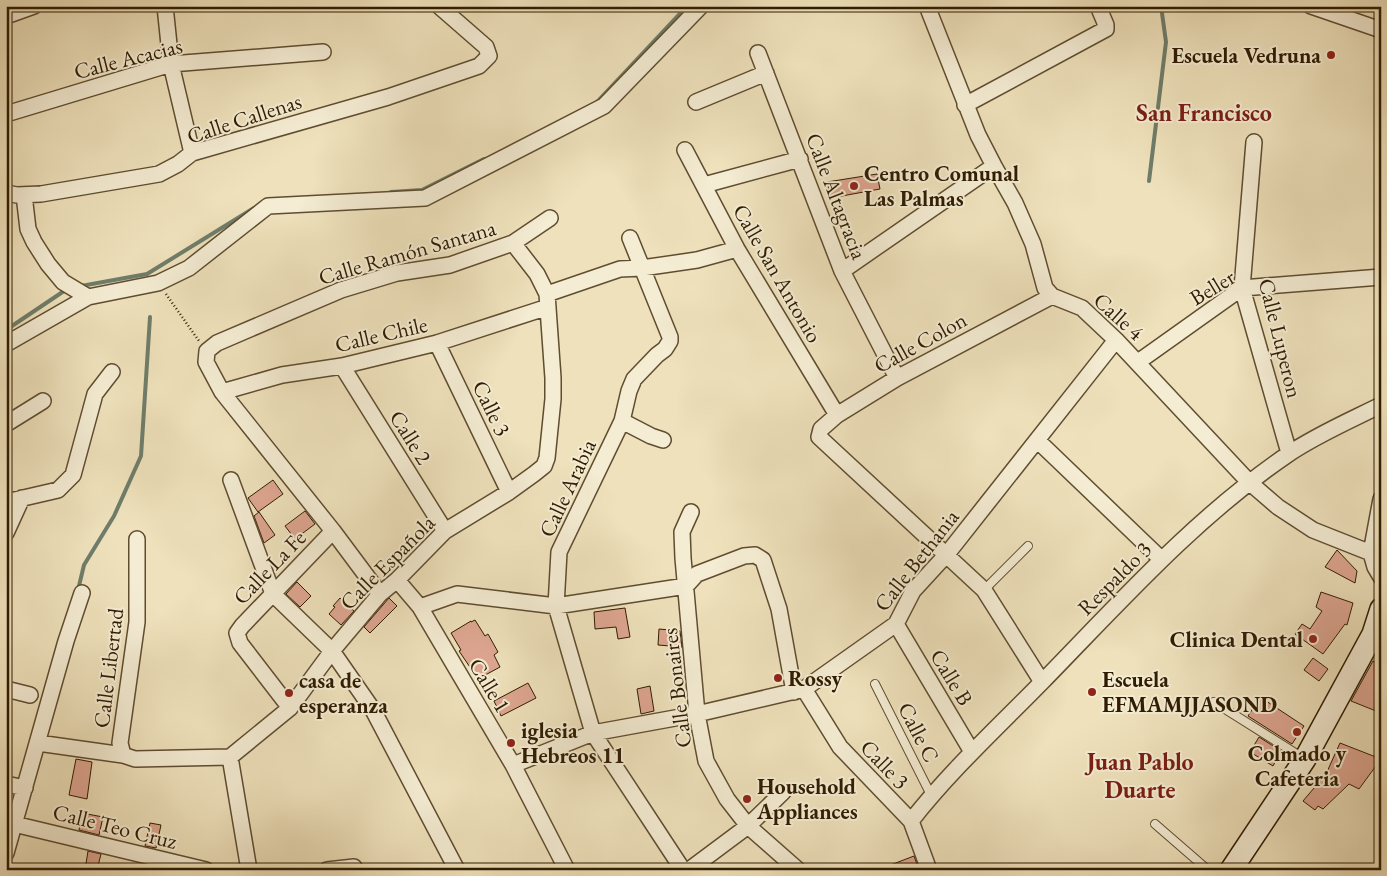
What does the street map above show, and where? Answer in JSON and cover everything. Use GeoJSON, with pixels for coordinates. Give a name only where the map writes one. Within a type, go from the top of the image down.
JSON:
{"type":"FeatureCollection","features":[{"type":"Feature","properties":{"kind":"street"},"geometry":{"type":"LineString","coordinates":[[6,16],[34,6]]}},
{"type":"Feature","properties":{"kind":"street"},"geometry":{"type":"LineString","coordinates":[[165,6],[171,64],[192,153]]}},
{"type":"Feature","properties":{"kind":"street","name":"Calle Callenas"},"geometry":{"type":"LineString","coordinates":[[6,193],[41,194],[159,174],[178,164],[192,153],[388,96],[479,66],[489,56],[486,47],[438,6]]}},
{"type":"Feature","properties":{"kind":"street"},"geometry":{"type":"LineString","coordinates":[[6,344],[88,297],[158,283],[189,268],[268,206],[424,198],[604,106],[700,6]]}},
{"type":"Feature","properties":{"kind":"street"},"geometry":{"type":"LineString","coordinates":[[965,105],[1106,29],[1098,6]]}},
{"type":"Feature","properties":{"kind":"street"},"geometry":{"type":"LineString","coordinates":[[1311,6],[1347,12],[1381,30]]}},
{"type":"Feature","properties":{"kind":"street"},"geometry":{"type":"LineString","coordinates":[[930,7],[965,105],[994,166],[1015,203],[1030,236],[1045,288],[1052,296]]}},
{"type":"Feature","properties":{"kind":"street","name":"Calle Acacias"},"geometry":{"type":"LineString","coordinates":[[6,114],[171,64],[323,52]]}},
{"type":"Feature","properties":{"kind":"street","name":"Calle Altagracia"},"geometry":{"type":"LineString","coordinates":[[758,53],[842,271],[897,378]]}},
{"type":"Feature","properties":{"kind":"street"},"geometry":{"type":"LineString","coordinates":[[696,102],[766,73]]}},
{"type":"Feature","properties":{"kind":"street","name":"Calle Luperon"},"geometry":{"type":"LineString","coordinates":[[1254,142],[1242,288],[1289,453]]}},
{"type":"Feature","properties":{"kind":"street","name":"Calle San Antonio"},"geometry":{"type":"LineString","coordinates":[[685,150],[737,249],[837,415]]}},
{"type":"Feature","properties":{"kind":"street"},"geometry":{"type":"LineString","coordinates":[[704,185],[800,159]]}},
{"type":"Feature","properties":{"kind":"street"},"geometry":{"type":"LineString","coordinates":[[842,271],[994,166]]}},
{"type":"Feature","properties":{"kind":"street"},"geometry":{"type":"LineString","coordinates":[[24,195],[28,229],[34,242],[48,264],[63,282],[88,297]]}},
{"type":"Feature","properties":{"kind":"street","name":"Calle Ramón Santana"},"geometry":{"type":"LineString","coordinates":[[212,347],[341,290],[397,273],[450,264],[513,244],[550,218]]}},
{"type":"Feature","properties":{"kind":"street","name":"Calle Arabia"},"geometry":{"type":"LineString","coordinates":[[630,238],[670,336],[670,341],[665,350],[657,355],[634,379],[629,391],[622,421],[559,552],[556,606],[593,732],[683,870]]}},
{"type":"Feature","properties":{"kind":"street"},"geometry":{"type":"LineString","coordinates":[[513,244],[538,274],[547,300]]}},
{"type":"Feature","properties":{"kind":"street","name":"Calle Chile"},"geometry":{"type":"LineString","coordinates":[[222,392],[282,375],[342,366],[437,343],[620,269],[642,268],[698,260],[737,249]]}},
{"type":"Feature","properties":{"kind":"street","name":"Beller"},"geometry":{"type":"LineString","coordinates":[[1138,362],[1242,288],[1381,277]]}},
{"type":"Feature","properties":{"kind":"street","name":"Calle 4"},"geometry":{"type":"LineString","coordinates":[[1052,296],[1082,308],[1138,362],[1248,482],[1278,508],[1312,530],[1371,553]]}},
{"type":"Feature","properties":{"kind":"street","name":"Calle Colon"},"geometry":{"type":"LineString","coordinates":[[947,554],[819,437],[821,429],[837,415],[897,378],[1052,296]]}},
{"type":"Feature","properties":{"kind":"street","name":"Calle Española"},"geometry":{"type":"LineString","coordinates":[[230,757],[290,708],[332,651],[380,594],[397,580],[445,530],[509,492],[544,466],[547,458],[553,385],[547,300]]}},
{"type":"Feature","properties":{"kind":"street","name":"Calle Bethania"},"geometry":{"type":"LineString","coordinates":[[513,765],[593,732],[698,714],[799,691],[896,624],[912,592],[947,554],[1116,340]]}},
{"type":"Feature","properties":{"kind":"street","name":"Calle 3"},"geometry":{"type":"LineString","coordinates":[[437,343],[509,492]]}},
{"type":"Feature","properties":{"kind":"street"},"geometry":{"type":"LineString","coordinates":[[212,347],[206,362],[222,392],[334,531],[380,594]]}},
{"type":"Feature","properties":{"kind":"street","name":"Calle 2"},"geometry":{"type":"LineString","coordinates":[[342,366],[445,530]]}},
{"type":"Feature","properties":{"kind":"street"},"geometry":{"type":"LineString","coordinates":[[6,502],[58,490],[73,475],[95,394],[112,372]]}},
{"type":"Feature","properties":{"kind":"street"},"geometry":{"type":"LineString","coordinates":[[6,424],[43,401]]}},
{"type":"Feature","properties":{"kind":"street","name":"Respaldo 3"},"geometry":{"type":"LineString","coordinates":[[911,821],[931,795],[972,752],[1161,559],[1248,482],[1289,453],[1381,405]]}},
{"type":"Feature","properties":{"kind":"street"},"geometry":{"type":"LineString","coordinates":[[622,421],[651,436],[664,440]]}},
{"type":"Feature","properties":{"kind":"street"},"geometry":{"type":"LineString","coordinates":[[1038,441],[1161,559]]}},
{"type":"Feature","properties":{"kind":"street"},"geometry":{"type":"LineString","coordinates":[[231,480],[273,594],[332,651],[373,710],[457,870]]}},
{"type":"Feature","properties":{"kind":"street"},"geometry":{"type":"LineString","coordinates":[[6,533],[22,498]]}},
{"type":"Feature","properties":{"kind":"street"},"geometry":{"type":"LineString","coordinates":[[1381,499],[1371,553],[1375,567],[1381,577]]}},
{"type":"Feature","properties":{"kind":"street","name":"Calle Bonaires"},"geometry":{"type":"LineString","coordinates":[[691,512],[682,532],[698,714],[706,761],[727,799],[748,826],[798,870]]}},
{"type":"Feature","properties":{"kind":"street","name":"Calle La Fe"},"geometry":{"type":"LineString","coordinates":[[290,708],[240,643],[237,633],[334,531]]}},
{"type":"Feature","properties":{"kind":"street","name":"Calle Libertad"},"geometry":{"type":"LineString","coordinates":[[137,539],[137,622],[120,743],[123,755],[135,759],[230,757]]}},
{"type":"Feature","properties":{"kind":"street"},"geometry":{"type":"LineString","coordinates":[[947,554],[984,590],[1042,682]]}},
{"type":"Feature","properties":{"kind":"street"},"geometry":{"type":"LineString","coordinates":[[420,607],[457,594],[556,606],[686,586],[697,574],[744,556],[755,555],[763,560],[779,609],[799,691]]}},
{"type":"Feature","properties":{"kind":"street","name":"Calle 1"},"geometry":{"type":"LineString","coordinates":[[397,580],[420,607],[513,765],[567,870]]}},
{"type":"Feature","properties":{"kind":"street"},"geometry":{"type":"LineString","coordinates":[[6,853],[82,593]]}},
{"type":"Feature","properties":{"kind":"street"},"geometry":{"type":"LineString","coordinates":[[1231,870],[1305,759],[1377,637],[1381,609]]}},
{"type":"Feature","properties":{"kind":"street","name":"Calle B"},"geometry":{"type":"LineString","coordinates":[[896,624],[972,752]]}},
{"type":"Feature","properties":{"kind":"street"},"geometry":{"type":"LineString","coordinates":[[6,689],[30,695]]}},
{"type":"Feature","properties":{"kind":"street","name":"Calle 3"},"geometry":{"type":"LineString","coordinates":[[799,691],[840,747],[911,821],[928,870]]}},
{"type":"Feature","properties":{"kind":"street"},"geometry":{"type":"LineString","coordinates":[[38,743],[123,755]]}},
{"type":"Feature","properties":{"kind":"street"},"geometry":{"type":"LineString","coordinates":[[230,757],[249,870]]}},
{"type":"Feature","properties":{"kind":"street"},"geometry":{"type":"LineString","coordinates":[[6,784],[25,788]]}},
{"type":"Feature","properties":{"kind":"street"},"geometry":{"type":"LineString","coordinates":[[689,870],[748,826],[784,792]]}},
{"type":"Feature","properties":{"kind":"street","name":"Calle Teo Cruz"},"geometry":{"type":"LineString","coordinates":[[14,824],[206,870]]}},
{"type":"Feature","properties":{"kind":"street"},"geometry":{"type":"LineString","coordinates":[[327,870],[354,867]]}},
{"type":"Feature","properties":{"kind":"lane"},"geometry":{"type":"LineString","coordinates":[[984,590],[1028,546]]}},
{"type":"Feature","properties":{"kind":"lane","name":"Calle C"},"geometry":{"type":"LineString","coordinates":[[875,684],[931,795]]}},
{"type":"Feature","properties":{"kind":"lane"},"geometry":{"type":"LineString","coordinates":[[1214,702],[1305,759]]}},
{"type":"Feature","properties":{"kind":"lane"},"geometry":{"type":"LineString","coordinates":[[1155,824],[1208,870]]}},
{"type":"Feature","properties":{"kind":"path"},"geometry":{"type":"LineString","coordinates":[[158,283],[212,347]]}},
{"type":"Feature","properties":{"kind":"building","name":"Centro Comunal Las Palmas"},"geometry":{"type":"Polygon","coordinates":[[[877,174],[880,189],[831,198],[827,182],[877,174]]]}},
{"type":"Feature","properties":{"kind":"building"},"geometry":{"type":"Polygon","coordinates":[[[273,480],[283,494],[258,512],[248,498],[273,480]]]}},
{"type":"Feature","properties":{"kind":"building"},"geometry":{"type":"Polygon","coordinates":[[[305,511],[315,524],[295,539],[285,526],[305,511]]]}},
{"type":"Feature","properties":{"kind":"building"},"geometry":{"type":"Polygon","coordinates":[[[259,512],[275,535],[264,543],[254,516],[259,512]]]}},
{"type":"Feature","properties":{"kind":"building"},"geometry":{"type":"Polygon","coordinates":[[[1337,550],[1357,571],[1355,583],[1325,567],[1337,550]]]}},
{"type":"Feature","properties":{"kind":"building"},"geometry":{"type":"Polygon","coordinates":[[[297,582],[311,596],[300,607],[286,594],[297,582]]]}},
{"type":"Feature","properties":{"kind":"building"},"geometry":{"type":"Polygon","coordinates":[[[1321,592],[1353,603],[1347,625],[1345,624],[1323,654],[1295,634],[1302,624],[1310,629],[1322,611],[1316,607],[1321,592]]]}},
{"type":"Feature","properties":{"kind":"building"},"geometry":{"type":"Polygon","coordinates":[[[340,598],[354,611],[341,625],[329,614],[340,598]]]}},
{"type":"Feature","properties":{"kind":"building"},"geometry":{"type":"Polygon","coordinates":[[[389,598],[397,606],[370,633],[364,627],[389,598]]]}},
{"type":"Feature","properties":{"kind":"building"},"geometry":{"type":"Polygon","coordinates":[[[625,608],[630,637],[618,639],[616,627],[595,629],[594,612],[625,608]]]}},
{"type":"Feature","properties":{"kind":"building"},"geometry":{"type":"Polygon","coordinates":[[[475,620],[485,636],[488,634],[498,652],[494,655],[500,667],[478,679],[459,651],[461,650],[451,633],[475,620]]]}},
{"type":"Feature","properties":{"kind":"building"},"geometry":{"type":"Polygon","coordinates":[[[659,629],[680,631],[682,647],[658,645],[659,629]]]}},
{"type":"Feature","properties":{"kind":"building"},"geometry":{"type":"Polygon","coordinates":[[[1313,658],[1328,669],[1319,681],[1304,670],[1313,658]]]}},
{"type":"Feature","properties":{"kind":"building"},"geometry":{"type":"Polygon","coordinates":[[[1373,661],[1381,666],[1381,713],[1351,701],[1373,661]]]}},
{"type":"Feature","properties":{"kind":"building"},"geometry":{"type":"Polygon","coordinates":[[[528,683],[536,698],[501,716],[494,701],[528,683]]]}},
{"type":"Feature","properties":{"kind":"building"},"geometry":{"type":"Polygon","coordinates":[[[650,686],[654,711],[641,714],[637,689],[650,686]]]}},
{"type":"Feature","properties":{"kind":"building"},"geometry":{"type":"Polygon","coordinates":[[[1260,697],[1304,726],[1292,744],[1248,716],[1260,697]]]}},
{"type":"Feature","properties":{"kind":"building"},"geometry":{"type":"Polygon","coordinates":[[[1259,737],[1281,751],[1273,766],[1250,752],[1259,737]]]}},
{"type":"Feature","properties":{"kind":"building"},"geometry":{"type":"Polygon","coordinates":[[[1340,743],[1381,759],[1359,789],[1349,784],[1323,809],[1318,806],[1315,810],[1303,801],[1326,774],[1340,743]]]}},
{"type":"Feature","properties":{"kind":"building"},"geometry":{"type":"Polygon","coordinates":[[[76,759],[92,762],[87,799],[69,795],[76,759]]]}},
{"type":"Feature","properties":{"kind":"building"},"geometry":{"type":"Polygon","coordinates":[[[82,813],[103,817],[99,835],[79,830],[82,813]]]}},
{"type":"Feature","properties":{"kind":"building"},"geometry":{"type":"Polygon","coordinates":[[[150,823],[161,825],[156,848],[145,846],[150,823]]]}},
{"type":"Feature","properties":{"kind":"building"},"geometry":{"type":"Polygon","coordinates":[[[88,851],[101,854],[97,870],[85,870],[88,851]]]}},
{"type":"Feature","properties":{"kind":"building"},"geometry":{"type":"Polygon","coordinates":[[[914,856],[919,870],[880,870],[880,869],[914,856]]]}},
{"type":"Feature","properties":{"kind":"waterway"},"geometry":{"type":"LineString","coordinates":[[596,103],[687,6]]}},
{"type":"Feature","properties":{"kind":"waterway"},"geometry":{"type":"LineString","coordinates":[[1149,181],[1166,42],[1161,6]]}},
{"type":"Feature","properties":{"kind":"waterway"},"geometry":{"type":"LineString","coordinates":[[391,192],[422,190],[484,159]]}},
{"type":"Feature","properties":{"kind":"waterway"},"geometry":{"type":"LineString","coordinates":[[81,286],[147,274],[254,208]]}},
{"type":"Feature","properties":{"kind":"waterway"},"geometry":{"type":"LineString","coordinates":[[6,330],[67,289]]}},
{"type":"Feature","properties":{"kind":"waterway"},"geometry":{"type":"LineString","coordinates":[[78,590],[84,565],[114,516],[141,456],[150,317]]}},
{"type":"Feature","properties":{"kind":"place","name":"Escuela Vedruna"},"geometry":{"type":"Point","coordinates":[1331,55]}},
{"type":"Feature","properties":{"kind":"place","name":"Centro Comunal Las Palmas"},"geometry":{"type":"Point","coordinates":[854,186]}},
{"type":"Feature","properties":{"kind":"place","name":"Clinica Dental"},"geometry":{"type":"Point","coordinates":[1313,639]}},
{"type":"Feature","properties":{"kind":"place","name":"Rossy"},"geometry":{"type":"Point","coordinates":[778,678]}},
{"type":"Feature","properties":{"kind":"place","name":"Escuela EFMAMJJASOND"},"geometry":{"type":"Point","coordinates":[1092,692]}},
{"type":"Feature","properties":{"kind":"place","name":"casa de esperanza"},"geometry":{"type":"Point","coordinates":[289,693]}},
{"type":"Feature","properties":{"kind":"place","name":"Colmado y Cafeteria"},"geometry":{"type":"Point","coordinates":[1297,732]}},
{"type":"Feature","properties":{"kind":"place","name":"iglesia Hebreos 11"},"geometry":{"type":"Point","coordinates":[511,743]}},
{"type":"Feature","properties":{"kind":"place","name":"Household Appliances"},"geometry":{"type":"Point","coordinates":[747,799]}},
{"type":"Feature","properties":{"kind":"district","name":"San Francisco"},"geometry":{"type":"Point","coordinates":[1204,113]}},
{"type":"Feature","properties":{"kind":"district","name":"Juan Pablo Duarte"},"geometry":{"type":"Point","coordinates":[1140,776]}}]}
